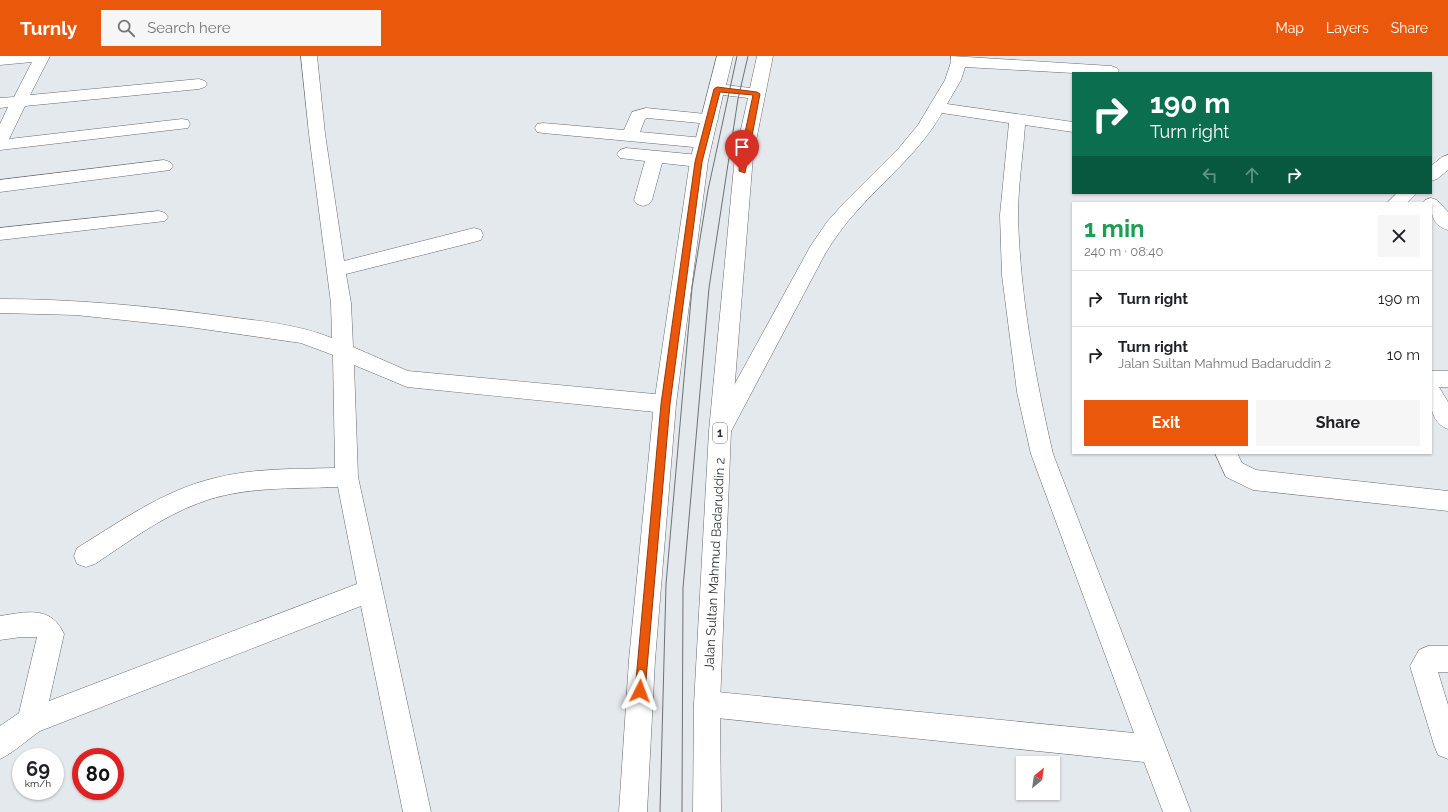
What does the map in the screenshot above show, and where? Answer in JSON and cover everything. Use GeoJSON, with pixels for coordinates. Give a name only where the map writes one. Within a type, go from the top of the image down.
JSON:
{"type":"FeatureCollection","features":[{"type":"Feature","properties":{"kind":"main road"},"geometry":{"type":"LineString","coordinates":[[0,60],[42,56]]}},
{"type":"Feature","properties":{"kind":"main road"},"geometry":{"type":"LineString","coordinates":[[0,140],[42,56]]}},
{"type":"Feature","properties":{"kind":"main road"},"geometry":{"type":"LineString","coordinates":[[309,56],[317,134],[341,303],[347,478],[417,812]]}},
{"type":"Feature","properties":{"kind":"main road"},"geometry":{"type":"LineString","coordinates":[[633,812],[642,660],[665,404],[701,152],[726,56]]}},
{"type":"Feature","properties":{"kind":"main road","name":"Jalan Sultan Mahmud Badaruddin 2"},"geometry":{"type":"LineString","coordinates":[[707,812],[707,704],[720,431],[744,156],[765,56]]}},
{"type":"Feature","properties":{"kind":"main road"},"geometry":{"type":"LineString","coordinates":[[720,431],[817,252],[833,226],[905,152],[925,128],[953,80],[959,59],[1111,71]]}},
{"type":"Feature","properties":{"kind":"main road"},"geometry":{"type":"LineString","coordinates":[[0,103],[199,84]]}},
{"type":"Feature","properties":{"kind":"main road"},"geometry":{"type":"LineString","coordinates":[[717,89],[757,94]]}},
{"type":"Feature","properties":{"kind":"main road"},"geometry":{"type":"LineString","coordinates":[[937,107],[1017,120],[1072,127]]}},
{"type":"Feature","properties":{"kind":"main road"},"geometry":{"type":"LineString","coordinates":[[630,136],[638,116],[646,113],[710,119]]}},
{"type":"Feature","properties":{"kind":"main road"},"geometry":{"type":"LineString","coordinates":[[1017,120],[1009,214],[1012,275],[1028,392],[1042,454],[1177,812]]}},
{"type":"Feature","properties":{"kind":"main road"},"geometry":{"type":"LineString","coordinates":[[0,145],[182,124]]}},
{"type":"Feature","properties":{"kind":"main road"},"geometry":{"type":"LineString","coordinates":[[543,128],[630,136],[701,152]]}},
{"type":"Feature","properties":{"kind":"main road"},"geometry":{"type":"LineString","coordinates":[[626,154],[655,157],[701,152]]}},
{"type":"Feature","properties":{"kind":"main road"},"geometry":{"type":"LineString","coordinates":[[643,200],[655,157]]}},
{"type":"Feature","properties":{"kind":"main road"},"geometry":{"type":"LineString","coordinates":[[1432,174],[1448,162]]}},
{"type":"Feature","properties":{"kind":"main road"},"geometry":{"type":"LineString","coordinates":[[0,186],[164,166]]}},
{"type":"Feature","properties":{"kind":"main road"},"geometry":{"type":"LineString","coordinates":[[1397,202],[1407,194]]}},
{"type":"Feature","properties":{"kind":"main road"},"geometry":{"type":"LineString","coordinates":[[1423,194],[1430,202]]}},
{"type":"Feature","properties":{"kind":"main road"},"geometry":{"type":"LineString","coordinates":[[1432,204],[1448,224]]}},
{"type":"Feature","properties":{"kind":"main road"},"geometry":{"type":"LineString","coordinates":[[0,234],[159,217]]}},
{"type":"Feature","properties":{"kind":"main road"},"geometry":{"type":"LineString","coordinates":[[336,270],[474,235]]}},
{"type":"Feature","properties":{"kind":"main road"},"geometry":{"type":"LineString","coordinates":[[0,306],[94,309],[154,315],[302,335],[342,349],[387,373],[407,379],[665,404]]}},
{"type":"Feature","properties":{"kind":"main road"},"geometry":{"type":"LineString","coordinates":[[1432,380],[1448,379]]}},
{"type":"Feature","properties":{"kind":"main road"},"geometry":{"type":"LineString","coordinates":[[1432,395],[1448,420]]}},
{"type":"Feature","properties":{"kind":"main road"},"geometry":{"type":"LineString","coordinates":[[1226,454],[1234,470],[1253,480],[1448,501]]}},
{"type":"Feature","properties":{"kind":"main road"},"geometry":{"type":"LineString","coordinates":[[86,556],[162,509],[214,488],[250,482],[347,478]]}},
{"type":"Feature","properties":{"kind":"main road"},"geometry":{"type":"LineString","coordinates":[[0,745],[6,738],[31,721],[370,591]]}},
{"type":"Feature","properties":{"kind":"main road"},"geometry":{"type":"LineString","coordinates":[[0,628],[37,624],[44,625],[50,630],[51,634],[31,721]]}},
{"type":"Feature","properties":{"kind":"main road"},"geometry":{"type":"LineString","coordinates":[[1448,659],[1428,659],[1423,666],[1429,689],[1448,744]]}},
{"type":"Feature","properties":{"kind":"main road"},"geometry":{"type":"LineString","coordinates":[[707,704],[1153,749]]}},
{"type":"Feature","properties":{"kind":"tram line"},"geometry":{"type":"LineString","coordinates":[[660,812],[666,584],[692,288],[708,190],[737,56]]}},
{"type":"Feature","properties":{"kind":"tram line"},"geometry":{"type":"LineString","coordinates":[[682,812],[683,588],[709,288],[738,99],[748,56]]}},
{"type":"Feature","properties":{"kind":"route"},"geometry":{"type":"LineString","coordinates":[[640,691],[665,404],[699,162],[717,89],[757,94],[742,171]]}}]}
